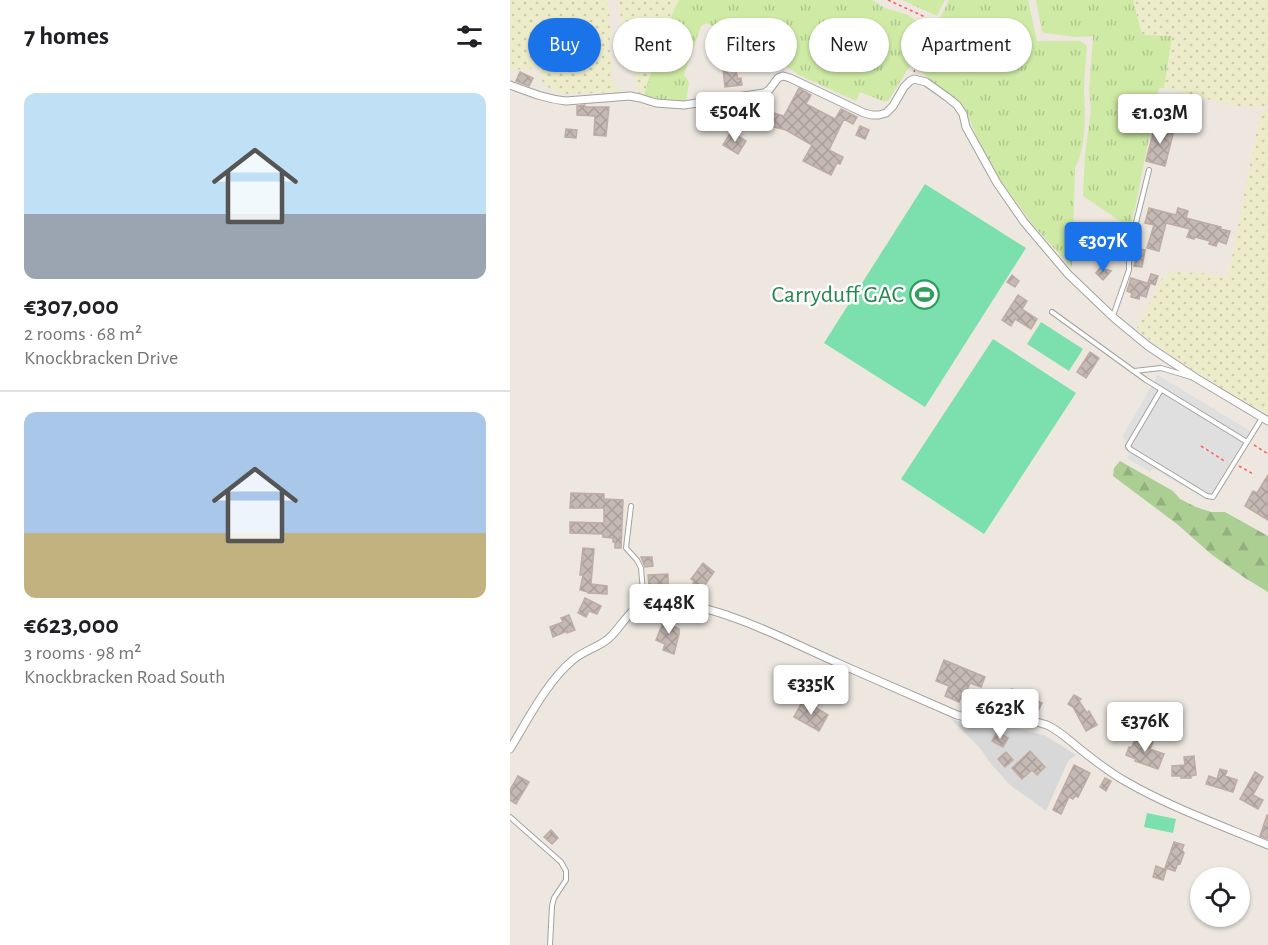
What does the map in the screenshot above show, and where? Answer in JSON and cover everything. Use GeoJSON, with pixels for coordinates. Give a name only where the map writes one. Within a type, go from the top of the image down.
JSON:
{"type":"FeatureCollection","features":[{"type":"Feature","properties":{"kind":"street"},"geometry":{"type":"LineString","coordinates":[[510,86],[556,100],[630,96],[656,104],[684,105],[764,93],[778,78],[783,76],[864,112],[879,115],[886,113],[893,106],[909,81],[914,78],[926,82],[957,105],[963,114],[966,128],[997,183],[1024,222],[1068,274],[1148,346],[1265,419]]}},
{"type":"Feature","properties":{"kind":"street"},"geometry":{"type":"LineString","coordinates":[[510,749],[545,693],[574,658],[607,640],[627,616],[644,603],[666,601],[698,606],[750,625],[957,715],[995,723],[1032,721],[1051,727],[1124,781],[1156,797],[1268,844]]}},
{"type":"Feature","properties":{"kind":"lane"},"geometry":{"type":"LineString","coordinates":[[1112,316],[1129,270],[1129,251],[1149,170]]}},
{"type":"Feature","properties":{"kind":"lane"},"geometry":{"type":"LineString","coordinates":[[1052,312],[1161,390],[1247,442]]}},
{"type":"Feature","properties":{"kind":"lane"},"geometry":{"type":"LineString","coordinates":[[1133,371],[1161,368],[1196,378]]}},
{"type":"Feature","properties":{"kind":"lane"},"geometry":{"type":"LineString","coordinates":[[1161,390],[1128,446],[1207,496],[1214,497],[1247,442],[1265,419]]}},
{"type":"Feature","properties":{"kind":"lane"},"geometry":{"type":"LineString","coordinates":[[631,506],[626,548],[641,568],[644,603]]}},
{"type":"Feature","properties":{"kind":"lane"},"geometry":{"type":"LineString","coordinates":[[822,701],[840,664]]}},
{"type":"Feature","properties":{"kind":"lane"},"geometry":{"type":"LineString","coordinates":[[510,817],[561,862],[566,871],[566,880],[554,898],[552,906],[550,945]]}},
{"type":"Feature","properties":{"kind":"path"},"geometry":{"type":"LineString","coordinates":[[888,0],[923,16],[928,24],[914,70],[914,78]]}},
{"type":"Feature","properties":{"kind":"path"},"geometry":{"type":"LineString","coordinates":[[1247,442],[1268,454]]}},
{"type":"Feature","properties":{"kind":"path"},"geometry":{"type":"LineString","coordinates":[[1202,446],[1253,474]]}},
{"type":"Feature","properties":{"kind":"shaded area"},"geometry":{"type":"Polygon","coordinates":[[[1158,375],[1250,431],[1207,500],[1153,468],[1150,472],[1127,458],[1130,453],[1124,449],[1126,440],[1122,437],[1158,375]]]}},
{"type":"Feature","properties":{"kind":"shaded area"},"geometry":{"type":"Polygon","coordinates":[[[950,718],[973,727],[1008,726],[1046,736],[1076,755],[1068,761],[1046,811],[1010,785],[980,748],[950,718]]]}},
{"type":"Feature","properties":{"kind":"green space"},"geometry":{"type":"Polygon","coordinates":[[[510,0],[607,0],[610,12],[608,23],[612,29],[609,43],[613,67],[610,76],[614,84],[624,92],[562,94],[544,85],[540,76],[540,72],[601,72],[601,18],[528,18],[528,69],[510,70],[510,0]]]}},
{"type":"Feature","properties":{"kind":"green space"},"geometry":{"type":"Polygon","coordinates":[[[617,0],[679,0],[670,18],[621,18],[617,0]]]}},
{"type":"Feature","properties":{"kind":"green space"},"geometry":{"type":"Polygon","coordinates":[[[679,0],[872,0],[885,8],[912,18],[901,18],[901,72],[906,72],[888,101],[860,92],[856,101],[795,72],[797,72],[797,18],[705,18],[705,24],[701,26],[693,49],[693,18],[671,18],[679,0]]]}},
{"type":"Feature","properties":{"kind":"green space"},"geometry":{"type":"Polygon","coordinates":[[[902,0],[945,0],[937,16],[902,0]]]}},
{"type":"Feature","properties":{"kind":"green space"},"geometry":{"type":"Polygon","coordinates":[[[949,0],[1028,0],[1032,18],[940,18],[949,0]]]}},
{"type":"Feature","properties":{"kind":"green space"},"geometry":{"type":"Polygon","coordinates":[[[1036,0],[1133,0],[1142,35],[1172,36],[1164,88],[1159,88],[1126,242],[1123,223],[1083,196],[1091,109],[1089,90],[1093,36],[1076,37],[1045,33],[1042,31],[1036,0]]]}},
{"type":"Feature","properties":{"kind":"green space"},"geometry":{"type":"Polygon","coordinates":[[[1133,0],[1268,0],[1268,106],[1235,106],[1164,88],[1172,36],[1142,35],[1133,0]]]}},
{"type":"Feature","properties":{"kind":"green space"},"geometry":{"type":"Polygon","coordinates":[[[1032,18],[1037,41],[1080,41],[1087,46],[1083,140],[1075,168],[1072,268],[1033,225],[997,176],[982,149],[965,109],[921,72],[1032,72],[1032,18]]]}},
{"type":"Feature","properties":{"kind":"green space"},"geometry":{"type":"Polygon","coordinates":[[[633,72],[651,72],[644,95],[638,92],[633,72]]]}},
{"type":"Feature","properties":{"kind":"green space"},"geometry":{"type":"Polygon","coordinates":[[[652,72],[685,72],[684,75],[689,82],[686,101],[666,101],[644,95],[652,72]]]}},
{"type":"Feature","properties":{"kind":"green space"},"geometry":{"type":"Polygon","coordinates":[[[1268,109],[1268,414],[1239,399],[1179,361],[1136,330],[1163,277],[1171,272],[1228,277],[1260,113],[1268,109]]]}},
{"type":"Feature","properties":{"kind":"green space","name":"Carryduff GAC"},"geometry":{"type":"Polygon","coordinates":[[[925,184],[1026,248],[925,407],[824,343],[925,184]]]}},
{"type":"Feature","properties":{"kind":"green space"},"geometry":{"type":"Polygon","coordinates":[[[1041,322],[1083,349],[1069,371],[1027,344],[1041,322]]]}},
{"type":"Feature","properties":{"kind":"green space"},"geometry":{"type":"Polygon","coordinates":[[[993,339],[1076,393],[984,534],[901,479],[993,339]]]}},
{"type":"Feature","properties":{"kind":"green space"},"geometry":{"type":"Polygon","coordinates":[[[1120,461],[1173,491],[1180,499],[1211,512],[1225,512],[1268,536],[1268,592],[1211,554],[1177,524],[1113,476],[1114,468],[1120,461]]]}},
{"type":"Feature","properties":{"kind":"green space"},"geometry":{"type":"Polygon","coordinates":[[[1147,813],[1176,819],[1173,833],[1144,827],[1147,813]]]}},
{"type":"Feature","properties":{"kind":"building"},"geometry":{"type":"Polygon","coordinates":[[[520,72],[533,78],[529,86],[516,81],[520,72]]]}},
{"type":"Feature","properties":{"kind":"building"},"geometry":{"type":"Polygon","coordinates":[[[723,72],[736,72],[738,79],[741,78],[742,85],[725,87],[723,72]]]}},
{"type":"Feature","properties":{"kind":"building"},"geometry":{"type":"Polygon","coordinates":[[[799,88],[811,95],[806,104],[835,119],[841,109],[857,117],[853,124],[844,119],[829,150],[843,157],[831,175],[803,161],[812,145],[786,130],[762,124],[765,114],[769,115],[770,112],[784,116],[799,88]]]}},
{"type":"Feature","properties":{"kind":"building"},"geometry":{"type":"Polygon","coordinates":[[[585,105],[585,107],[609,107],[606,136],[594,135],[595,116],[577,115],[577,106],[585,105]]]}},
{"type":"Feature","properties":{"kind":"building"},"geometry":{"type":"Polygon","coordinates":[[[1155,125],[1174,130],[1165,166],[1146,161],[1155,125]]]}},
{"type":"Feature","properties":{"kind":"building"},"geometry":{"type":"Polygon","coordinates":[[[860,126],[869,130],[865,139],[856,135],[860,126]]]}},
{"type":"Feature","properties":{"kind":"building"},"geometry":{"type":"Polygon","coordinates":[[[566,129],[577,130],[576,138],[565,137],[566,129]]]}},
{"type":"Feature","properties":{"kind":"building"},"geometry":{"type":"Polygon","coordinates":[[[731,132],[746,141],[738,154],[723,145],[731,132]]]}},
{"type":"Feature","properties":{"kind":"building"},"geometry":{"type":"Polygon","coordinates":[[[1149,208],[1176,215],[1178,208],[1188,211],[1186,218],[1230,231],[1226,244],[1218,241],[1216,246],[1209,244],[1210,241],[1187,237],[1190,229],[1166,223],[1159,251],[1147,248],[1154,225],[1145,223],[1149,208]]]}},
{"type":"Feature","properties":{"kind":"building"},"geometry":{"type":"Polygon","coordinates":[[[1138,249],[1145,250],[1142,267],[1134,266],[1138,249]]]}},
{"type":"Feature","properties":{"kind":"building"},"geometry":{"type":"Polygon","coordinates":[[[1100,268],[1111,271],[1103,280],[1096,273],[1100,268]]]}},
{"type":"Feature","properties":{"kind":"building"},"geometry":{"type":"Polygon","coordinates":[[[1151,274],[1158,276],[1155,285],[1148,282],[1151,274]]]}},
{"type":"Feature","properties":{"kind":"building"},"geometry":{"type":"Polygon","coordinates":[[[1012,275],[1019,281],[1015,287],[1007,282],[1012,275]]]}},
{"type":"Feature","properties":{"kind":"building"},"geometry":{"type":"Polygon","coordinates":[[[1131,278],[1150,284],[1146,297],[1140,295],[1139,299],[1131,297],[1132,293],[1127,291],[1131,278]]]}},
{"type":"Feature","properties":{"kind":"building"},"geometry":{"type":"Polygon","coordinates":[[[1018,295],[1027,301],[1022,309],[1037,319],[1031,329],[1015,319],[1011,326],[1002,320],[1018,295]]]}},
{"type":"Feature","properties":{"kind":"building"},"geometry":{"type":"Polygon","coordinates":[[[1090,352],[1099,358],[1086,378],[1077,372],[1090,352]]]}},
{"type":"Feature","properties":{"kind":"building"},"geometry":{"type":"Polygon","coordinates":[[[1268,475],[1268,520],[1245,506],[1253,491],[1257,493],[1268,475]]]}},
{"type":"Feature","properties":{"kind":"building"},"geometry":{"type":"Polygon","coordinates":[[[571,493],[604,494],[604,499],[623,500],[621,548],[615,548],[613,538],[603,537],[603,534],[570,533],[570,522],[604,523],[604,508],[570,508],[571,493]]]}},
{"type":"Feature","properties":{"kind":"building"},"geometry":{"type":"Polygon","coordinates":[[[583,548],[594,549],[591,584],[607,586],[607,594],[580,590],[583,575],[580,575],[583,548]]]}},
{"type":"Feature","properties":{"kind":"building"},"geometry":{"type":"Polygon","coordinates":[[[641,557],[652,557],[653,566],[645,567],[641,557]]]}},
{"type":"Feature","properties":{"kind":"building"},"geometry":{"type":"Polygon","coordinates":[[[703,563],[714,572],[702,589],[691,579],[703,563]]]}},
{"type":"Feature","properties":{"kind":"building"},"geometry":{"type":"Polygon","coordinates":[[[668,574],[668,585],[662,585],[662,588],[649,586],[648,575],[668,574]]]}},
{"type":"Feature","properties":{"kind":"building"},"geometry":{"type":"Polygon","coordinates":[[[585,598],[601,606],[597,614],[589,611],[586,617],[578,613],[585,598]]]}},
{"type":"Feature","properties":{"kind":"building"},"geometry":{"type":"Polygon","coordinates":[[[569,615],[575,630],[553,637],[550,627],[563,622],[561,618],[569,615]]]}},
{"type":"Feature","properties":{"kind":"building"},"geometry":{"type":"Polygon","coordinates":[[[666,615],[674,618],[671,625],[679,629],[674,654],[663,650],[665,644],[656,640],[666,615]]]}},
{"type":"Feature","properties":{"kind":"building"},"geometry":{"type":"Polygon","coordinates":[[[944,660],[985,677],[981,687],[970,683],[959,702],[945,696],[949,686],[936,681],[944,660]]]}},
{"type":"Feature","properties":{"kind":"building"},"geometry":{"type":"Polygon","coordinates":[[[1012,689],[1042,703],[1038,711],[1028,706],[1027,709],[1007,698],[1012,689]]]}},
{"type":"Feature","properties":{"kind":"building"},"geometry":{"type":"Polygon","coordinates":[[[1074,695],[1081,699],[1079,701],[1087,713],[1089,711],[1097,725],[1086,731],[1073,707],[1068,704],[1074,695]]]}},
{"type":"Feature","properties":{"kind":"building"},"geometry":{"type":"Polygon","coordinates":[[[803,700],[828,715],[819,731],[794,717],[803,700]]]}},
{"type":"Feature","properties":{"kind":"building"},"geometry":{"type":"Polygon","coordinates":[[[997,732],[1008,738],[1003,747],[992,741],[997,732]]]}},
{"type":"Feature","properties":{"kind":"building"},"geometry":{"type":"Polygon","coordinates":[[[1136,736],[1153,742],[1150,749],[1164,754],[1158,769],[1135,761],[1136,759],[1126,755],[1136,736]]]}},
{"type":"Feature","properties":{"kind":"building"},"geometry":{"type":"Polygon","coordinates":[[[1030,751],[1045,767],[1037,775],[1032,770],[1022,779],[1012,768],[1030,751]]]}},
{"type":"Feature","properties":{"kind":"building"},"geometry":{"type":"Polygon","coordinates":[[[1006,752],[1013,760],[1005,767],[998,759],[1006,752]]]}},
{"type":"Feature","properties":{"kind":"building"},"geometry":{"type":"Polygon","coordinates":[[[1194,756],[1196,775],[1191,778],[1172,776],[1172,766],[1185,765],[1184,757],[1194,756]]]}},
{"type":"Feature","properties":{"kind":"building"},"geometry":{"type":"Polygon","coordinates":[[[1074,765],[1090,773],[1078,797],[1075,796],[1073,799],[1069,797],[1061,814],[1053,810],[1074,765]]]}},
{"type":"Feature","properties":{"kind":"building"},"geometry":{"type":"Polygon","coordinates":[[[1220,769],[1227,771],[1225,776],[1237,780],[1233,792],[1206,784],[1209,776],[1217,779],[1220,769]]]}},
{"type":"Feature","properties":{"kind":"building"},"geometry":{"type":"Polygon","coordinates":[[[1255,772],[1263,777],[1253,795],[1263,800],[1258,809],[1240,799],[1255,772]]]}},
{"type":"Feature","properties":{"kind":"building"},"geometry":{"type":"Polygon","coordinates":[[[518,776],[529,782],[516,804],[510,800],[510,790],[518,776]]]}},
{"type":"Feature","properties":{"kind":"building"},"geometry":{"type":"Polygon","coordinates":[[[1105,778],[1111,781],[1106,791],[1100,787],[1105,778]]]}},
{"type":"Feature","properties":{"kind":"building"},"geometry":{"type":"Polygon","coordinates":[[[1268,815],[1268,839],[1260,836],[1268,815]]]}},
{"type":"Feature","properties":{"kind":"building"},"geometry":{"type":"Polygon","coordinates":[[[551,830],[558,838],[552,844],[544,837],[551,830]]]}},
{"type":"Feature","properties":{"kind":"building"},"geometry":{"type":"Polygon","coordinates":[[[1174,842],[1184,845],[1182,850],[1184,853],[1175,871],[1165,868],[1174,842]]]}},
{"type":"Feature","properties":{"kind":"building"},"geometry":{"type":"Polygon","coordinates":[[[1156,866],[1166,870],[1163,880],[1153,877],[1156,866]]]}},
{"type":"Feature","properties":{"kind":"place","name":"Carryduff GAC"},"geometry":{"type":"Point","coordinates":[925,295]}}]}
